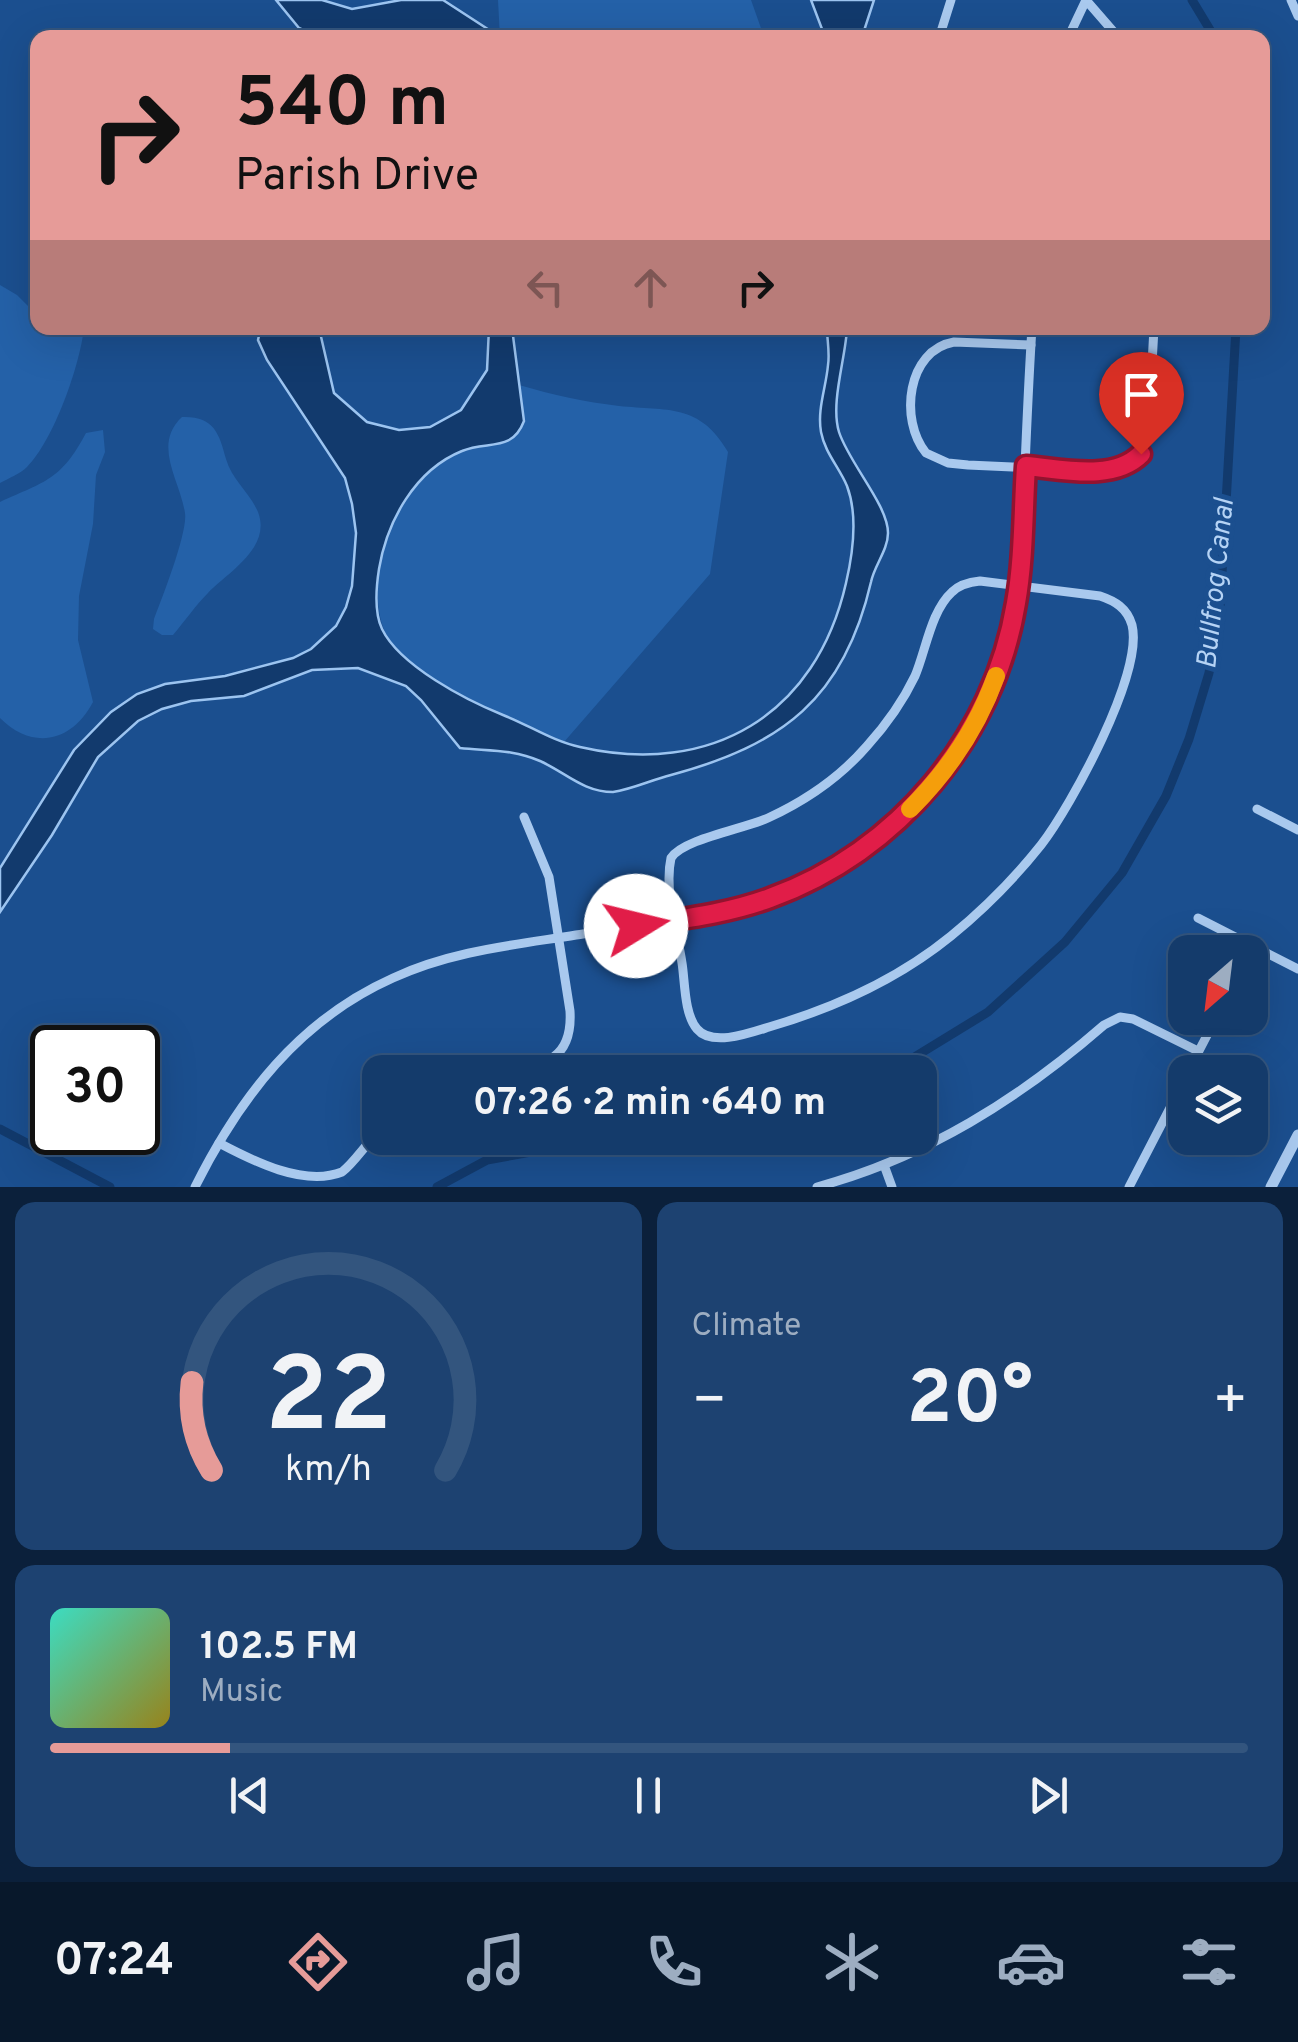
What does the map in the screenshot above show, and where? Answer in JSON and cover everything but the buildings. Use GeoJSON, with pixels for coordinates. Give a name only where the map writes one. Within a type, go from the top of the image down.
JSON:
{"type":"FeatureCollection","features":[{"type":"Feature","properties":{"kind":"street"},"geometry":{"type":"LineString","coordinates":[[941,30],[951,0]]}},
{"type":"Feature","properties":{"kind":"street"},"geometry":{"type":"LineString","coordinates":[[1072,30],[1086,0],[1112,30]]}},
{"type":"Feature","properties":{"kind":"street"},"geometry":{"type":"LineString","coordinates":[[1291,0],[1298,16]]}},
{"type":"Feature","properties":{"kind":"street"},"geometry":{"type":"LineString","coordinates":[[195,1187],[243,1102],[273,1065],[302,1036],[355,998],[452,956],[738,908],[794,889],[865,848],[908,811],[951,761],[980,713],[1003,658],[1019,586],[1031,335]]}},
{"type":"Feature","properties":{"kind":"street"},"geometry":{"type":"LineString","coordinates":[[1030,345],[943,344],[932,350],[918,367],[912,408],[915,436],[926,453],[936,460],[958,464],[1111,470],[1131,464],[1141,454],[1148,436],[1154,335]]}},
{"type":"Feature","properties":{"kind":"street"},"geometry":{"type":"LineString","coordinates":[[980,581],[1019,586],[1090,594],[1114,601],[1129,616],[1133,639],[1115,706],[1093,760],[1052,829],[996,897],[938,946],[870,988],[825,1009],[778,1024],[715,1038],[696,1028],[669,867],[676,850],[766,819],[837,774],[868,745],[900,702],[952,591],[980,581]]}},
{"type":"Feature","properties":{"kind":"street"},"geometry":{"type":"LineString","coordinates":[[1257,808],[1298,830]]}},
{"type":"Feature","properties":{"kind":"street"},"geometry":{"type":"LineString","coordinates":[[524,817],[549,877],[570,1011],[567,1041],[556,1055]]}},
{"type":"Feature","properties":{"kind":"street"},"geometry":{"type":"LineString","coordinates":[[1198,918],[1226,935]]}},
{"type":"Feature","properties":{"kind":"street"},"geometry":{"type":"LineString","coordinates":[[1268,957],[1298,970]]}},
{"type":"Feature","properties":{"kind":"street"},"geometry":{"type":"LineString","coordinates":[[817,1187],[884,1165],[956,1133],[1068,1056],[1104,1024],[1120,1018],[1133,1019],[1198,1051]]}},
{"type":"Feature","properties":{"kind":"street"},"geometry":{"type":"LineString","coordinates":[[1196,1055],[1207,1035]]}},
{"type":"Feature","properties":{"kind":"street"},"geometry":{"type":"LineString","coordinates":[[1129,1187],[1168,1111]]}},
{"type":"Feature","properties":{"kind":"street"},"geometry":{"type":"LineString","coordinates":[[1271,1187],[1298,1135]]}},
{"type":"Feature","properties":{"kind":"street"},"geometry":{"type":"LineString","coordinates":[[218,1143],[284,1177],[315,1184],[338,1176],[362,1151]]}},
{"type":"Feature","properties":{"kind":"street"},"geometry":{"type":"LineString","coordinates":[[884,1165],[892,1187]]}},
{"type":"Feature","properties":{"kind":"shaded area"},"geometry":{"type":"Polygon","coordinates":[[[276,0],[322,0],[352,9],[401,0],[443,0],[489,30],[303,30],[276,0]]]}},
{"type":"Feature","properties":{"kind":"shaded area"},"geometry":{"type":"Polygon","coordinates":[[[498,0],[751,0],[762,30],[500,30],[498,0]]]}},
{"type":"Feature","properties":{"kind":"shaded area"},"geometry":{"type":"Polygon","coordinates":[[[811,0],[874,0],[864,30],[822,30],[811,0]]]}},
{"type":"Feature","properties":{"kind":"shaded area"},"geometry":{"type":"Polygon","coordinates":[[[0,285],[30,308],[30,335],[83,335],[71,381],[47,439],[27,467],[0,483],[0,285]]]}},
{"type":"Feature","properties":{"kind":"shaded area"},"geometry":{"type":"Polygon","coordinates":[[[259,335],[321,335],[334,393],[367,422],[399,430],[430,427],[461,410],[487,370],[489,335],[513,335],[524,421],[506,442],[471,448],[445,460],[406,499],[389,533],[379,569],[379,622],[391,643],[418,669],[471,700],[570,744],[628,754],[673,753],[714,743],[751,726],[783,701],[810,669],[831,629],[849,571],[853,522],[847,486],[823,440],[820,415],[829,360],[827,335],[846,335],[837,394],[839,432],[882,510],[888,533],[844,657],[825,687],[776,732],[710,763],[613,792],[583,785],[530,757],[460,748],[406,686],[358,668],[312,670],[244,696],[191,701],[162,709],[138,721],[98,757],[0,912],[0,868],[74,750],[111,712],[137,694],[165,684],[225,676],[293,658],[311,649],[336,626],[346,607],[352,586],[356,533],[345,478],[267,360],[259,335]]]}},
{"type":"Feature","properties":{"kind":"shaded area"},"geometry":{"type":"Polygon","coordinates":[[[519,385],[594,402],[681,412],[706,425],[728,452],[710,574],[564,742],[497,714],[424,673],[392,644],[382,625],[378,602],[383,552],[403,503],[416,483],[440,462],[468,450],[509,441],[524,421],[519,385]]]}},
{"type":"Feature","properties":{"kind":"shaded area"},"geometry":{"type":"Polygon","coordinates":[[[182,417],[201,419],[213,428],[232,473],[258,512],[261,525],[259,537],[245,558],[203,598],[173,635],[162,635],[153,629],[154,619],[185,522],[168,451],[173,428],[182,417]]]}},
{"type":"Feature","properties":{"kind":"shaded area"},"geometry":{"type":"Polygon","coordinates":[[[103,430],[105,452],[96,475],[93,524],[79,596],[78,640],[93,702],[74,726],[51,737],[38,738],[0,718],[0,502],[51,477],[68,461],[86,433],[103,430]]]}},
{"type":"Feature","properties":{"kind":"waterway","name":"Bullfrog Canal"},"geometry":{"type":"LineString","coordinates":[[1192,0],[1210,30]]}},
{"type":"Feature","properties":{"kind":"waterway","name":"Bullfrog Canal"},"geometry":{"type":"LineString","coordinates":[[918,1055],[988,1012],[1065,942],[1122,873],[1166,796],[1209,673],[1220,608],[1236,335]]}},
{"type":"Feature","properties":{"kind":"waterway"},"geometry":{"type":"LineString","coordinates":[[0,1129],[110,1187]]}},
{"type":"Feature","properties":{"kind":"waterway","name":"Bullfrog Canal"},"geometry":{"type":"LineString","coordinates":[[437,1187],[487,1160],[515,1155]]}},
{"type":"Feature","properties":{"kind":"slow traffic"},"geometry":{"type":"LineString","coordinates":[[910,809],[942,774],[965,740],[996,676]]}},
{"type":"Feature","properties":{"kind":"route"},"geometry":{"type":"LineString","coordinates":[[636,926],[723,912],[794,889],[865,848],[908,811],[942,774],[965,740],[1003,658],[1020,576],[1026,466],[1111,470],[1131,464],[1141,454]]}}]}
